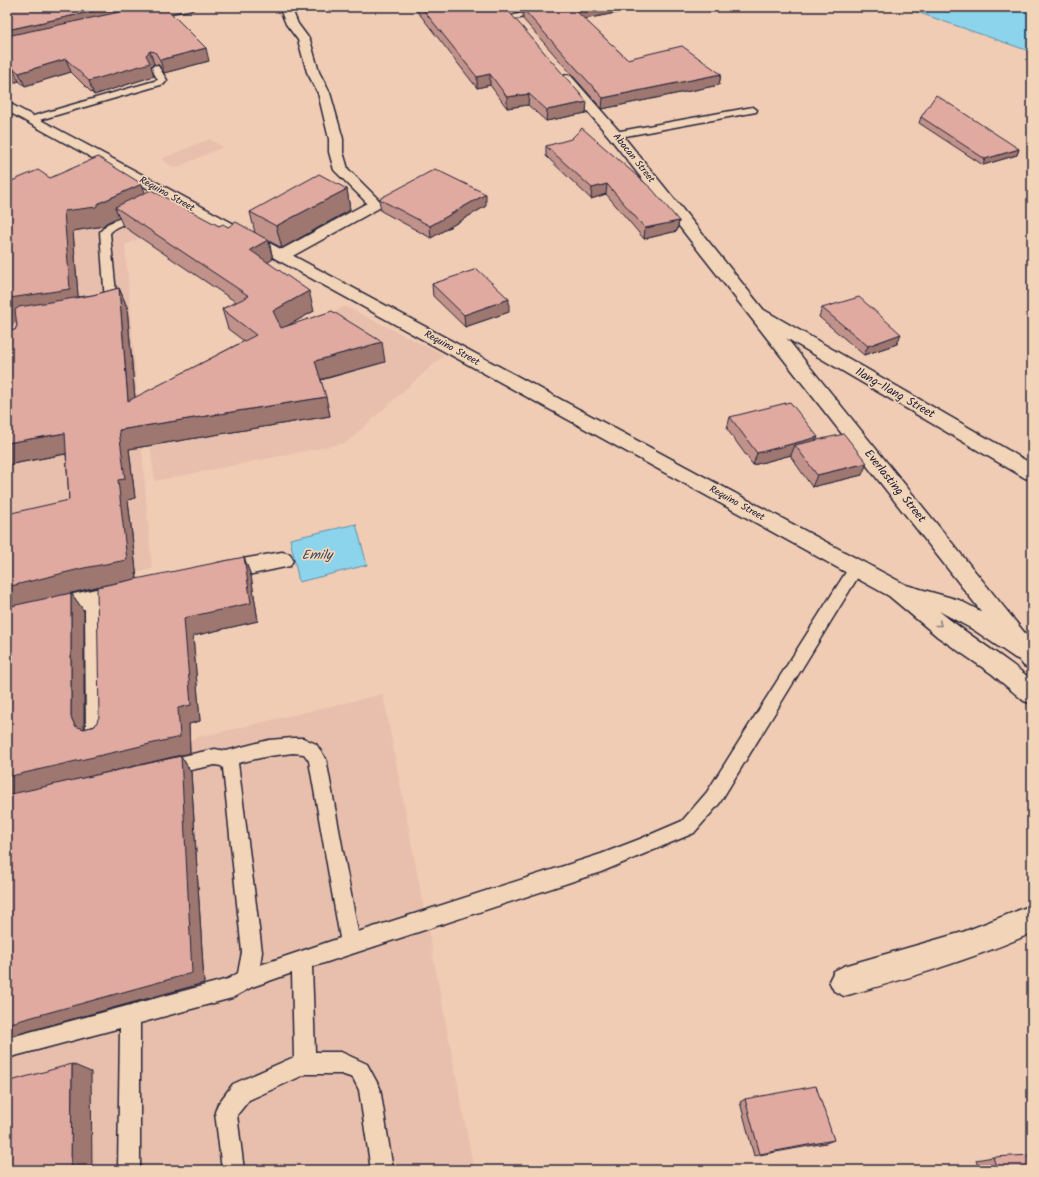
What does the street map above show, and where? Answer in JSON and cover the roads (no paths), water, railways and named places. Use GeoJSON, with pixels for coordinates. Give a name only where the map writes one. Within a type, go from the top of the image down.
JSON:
{"type":"FeatureCollection","features":[{"type":"Feature","properties":{"kind":"street"},"geometry":{"type":"LineString","coordinates":[[283,255],[376,204],[341,170],[336,152],[336,139],[324,93],[313,72],[304,40],[292,24],[285,7]]}},
{"type":"Feature","properties":{"kind":"street"},"geometry":{"type":"LineString","coordinates":[[504,7],[524,29]]}},
{"type":"Feature","properties":{"kind":"street","name":"Abacan Street"},"geometry":{"type":"LineString","coordinates":[[560,71],[615,135],[758,314]]}},
{"type":"Feature","properties":{"kind":"street","name":"Requino Street"},"geometry":{"type":"LineString","coordinates":[[7,106],[33,119],[166,200],[283,255],[897,590],[946,630],[1000,667],[1032,694]]}},
{"type":"Feature","properties":{"kind":"street","name":"Ilang-Ilang Street"},"geometry":{"type":"LineString","coordinates":[[758,314],[1032,473]]}},
{"type":"Feature","properties":{"kind":"street","name":"Everlasting Street"},"geometry":{"type":"LineString","coordinates":[[758,314],[1030,657]]}},
{"type":"Feature","properties":{"kind":"street"},"geometry":{"type":"LineString","coordinates":[[196,577],[282,560]]}},
{"type":"Feature","properties":{"kind":"street"},"geometry":{"type":"LineString","coordinates":[[7,618],[150,586]]}},
{"type":"Feature","properties":{"kind":"street","name":"Requino Street"},"geometry":{"type":"LineString","coordinates":[[897,590],[951,606],[982,623],[1030,657]]}},
{"type":"Feature","properties":{"kind":"street"},"geometry":{"type":"LineString","coordinates":[[96,597],[98,733]]}},
{"type":"Feature","properties":{"kind":"street"},"geometry":{"type":"LineString","coordinates":[[844,981],[948,951],[1013,927],[1032,918]]}},
{"type":"Feature","properties":{"kind":"lane"},"geometry":{"type":"LineString","coordinates":[[142,16],[193,7]]}},
{"type":"Feature","properties":{"kind":"lane"},"geometry":{"type":"LineString","coordinates":[[514,17],[571,7]]}},
{"type":"Feature","properties":{"kind":"lane"},"geometry":{"type":"LineString","coordinates":[[33,119],[160,82],[163,80],[162,77],[155,68]]}},
{"type":"Feature","properties":{"kind":"lane"},"geometry":{"type":"LineString","coordinates":[[615,135],[753,110]]}},
{"type":"Feature","properties":{"kind":"lane"},"geometry":{"type":"LineString","coordinates":[[94,311],[107,307],[111,303],[105,232],[112,226],[147,209]]}},
{"type":"Feature","properties":{"kind":"lane"},"geometry":{"type":"LineString","coordinates":[[7,1048],[232,988],[247,979],[302,960],[601,863],[688,827],[712,798],[856,568]]}},
{"type":"Feature","properties":{"kind":"lane"},"geometry":{"type":"LineString","coordinates":[[153,770],[214,756],[226,759],[282,745],[300,745],[311,749],[317,759],[351,945]]}},
{"type":"Feature","properties":{"kind":"lane"},"geometry":{"type":"LineString","coordinates":[[226,759],[231,766],[252,952],[247,979]]}},
{"type":"Feature","properties":{"kind":"lane"},"geometry":{"type":"LineString","coordinates":[[302,960],[306,1063]]}},
{"type":"Feature","properties":{"kind":"lane"},"geometry":{"type":"LineString","coordinates":[[129,1170],[130,1015]]}},
{"type":"Feature","properties":{"kind":"lane"},"geometry":{"type":"LineString","coordinates":[[233,1170],[226,1112],[241,1092],[306,1063],[341,1063],[360,1071],[369,1088],[382,1170]]}},
{"type":"Feature","properties":{"kind":"water"},"geometry":{"type":"Polygon","coordinates":[[[900,7],[1032,7],[1032,52],[911,10],[900,7]]]}},
{"type":"Feature","properties":{"kind":"water","name":"Emily"},"geometry":{"type":"Polygon","coordinates":[[[356,524],[367,565],[299,582],[290,539],[356,524]]]}}]}
